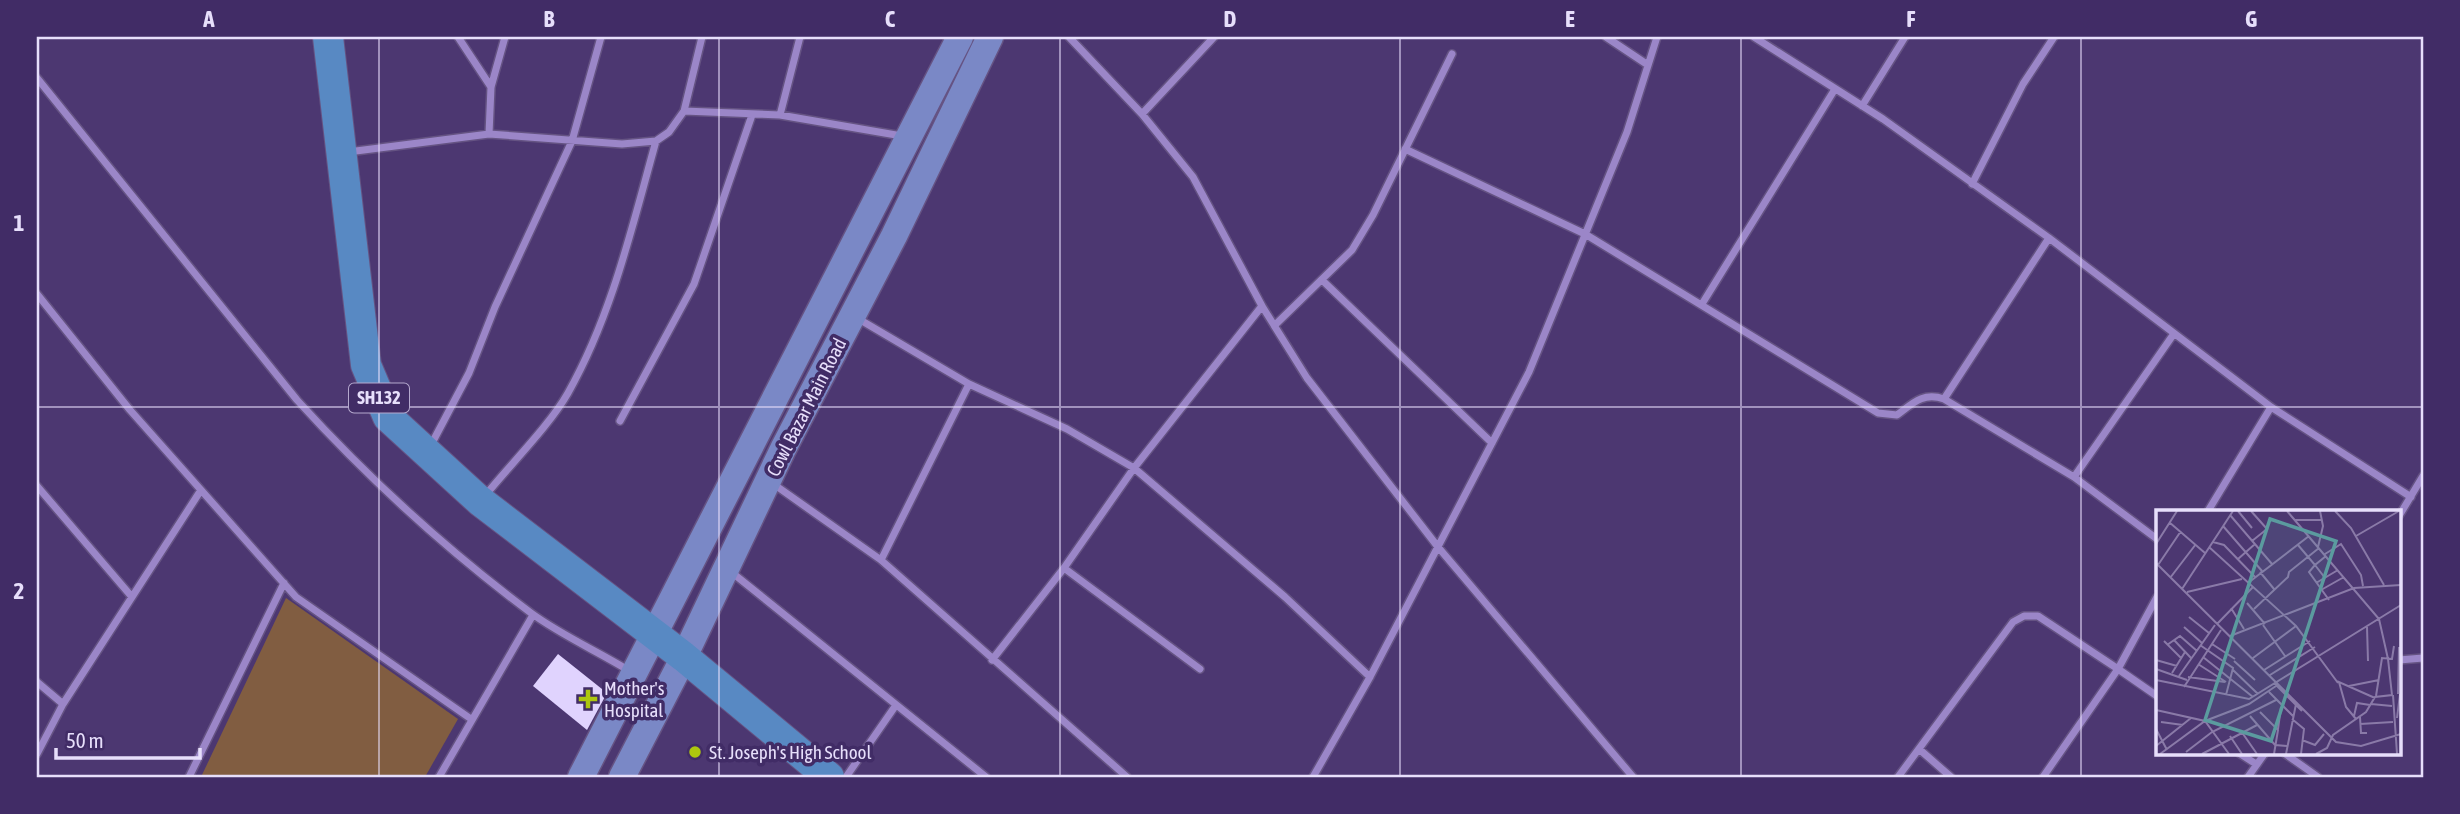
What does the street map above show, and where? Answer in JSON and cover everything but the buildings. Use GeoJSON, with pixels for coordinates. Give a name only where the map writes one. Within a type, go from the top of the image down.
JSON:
{"type":"FeatureCollection","features":[{"type":"Feature","properties":{"kind":"main road","name":"SH132"},"geometry":{"type":"LineString","coordinates":[[328,37],[366,365],[388,417],[481,501],[684,657],[829,777]]}},
{"type":"Feature","properties":{"kind":"street"},"geometry":{"type":"LineString","coordinates":[[457,37],[491,88]]}},
{"type":"Feature","properties":{"kind":"street"},"geometry":{"type":"LineString","coordinates":[[489,134],[491,88],[505,37]]}},
{"type":"Feature","properties":{"kind":"street"},"geometry":{"type":"LineString","coordinates":[[426,454],[469,373],[495,307],[572,141],[601,37]]}},
{"type":"Feature","properties":{"kind":"street"},"geometry":{"type":"LineString","coordinates":[[340,153],[489,134],[622,144],[656,141],[669,132],[684,111],[702,37]]}},
{"type":"Feature","properties":{"kind":"street"},"geometry":{"type":"LineString","coordinates":[[780,115],[800,37]]}},
{"type":"Feature","properties":{"kind":"street","name":"Cowl Bazar Main Road"},"geometry":{"type":"LineString","coordinates":[[581,777],[960,37]]}},
{"type":"Feature","properties":{"kind":"street","name":"Cowl Bazar Main Road"},"geometry":{"type":"LineString","coordinates":[[622,777],[990,37]]}},
{"type":"Feature","properties":{"kind":"street"},"geometry":{"type":"LineString","coordinates":[[1069,37],[1142,114],[1193,177],[1262,306],[1307,378],[1438,547],[1633,777]]}},
{"type":"Feature","properties":{"kind":"street"},"geometry":{"type":"LineString","coordinates":[[1142,114],[1214,37]]}},
{"type":"Feature","properties":{"kind":"street"},"geometry":{"type":"LineString","coordinates":[[1606,37],[1648,65]]}},
{"type":"Feature","properties":{"kind":"street"},"geometry":{"type":"LineString","coordinates":[[1313,777],[1370,677],[1529,372],[1628,132],[1657,37]]}},
{"type":"Feature","properties":{"kind":"street"},"geometry":{"type":"LineString","coordinates":[[1862,106],[1905,37]]}},
{"type":"Feature","properties":{"kind":"street"},"geometry":{"type":"LineString","coordinates":[[1972,184],[2023,84],[2054,37]]}},
{"type":"Feature","properties":{"kind":"street"},"geometry":{"type":"LineString","coordinates":[[1760,38],[1862,106],[2049,238],[2271,407],[2411,497]]}},
{"type":"Feature","properties":{"kind":"street"},"geometry":{"type":"LineString","coordinates":[[1275,325],[1352,250],[1452,54]]}},
{"type":"Feature","properties":{"kind":"street"},"geometry":{"type":"LineString","coordinates":[[37,78],[271,369],[333,440],[443,542],[533,615],[635,674]]}},
{"type":"Feature","properties":{"kind":"street"},"geometry":{"type":"LineString","coordinates":[[1702,303],[1835,89]]}},
{"type":"Feature","properties":{"kind":"street"},"geometry":{"type":"LineString","coordinates":[[684,111],[780,115],[909,137]]}},
{"type":"Feature","properties":{"kind":"street"},"geometry":{"type":"LineString","coordinates":[[620,421],[694,284],[752,115]]}},
{"type":"Feature","properties":{"kind":"street"},"geometry":{"type":"LineString","coordinates":[[481,501],[567,396],[596,338],[626,250],[656,141]]}},
{"type":"Feature","properties":{"kind":"street"},"geometry":{"type":"LineString","coordinates":[[1405,149],[1585,234],[1702,303],[1878,413],[1897,415],[1920,398],[1932,395],[1944,399],[2074,477],[2156,538]]}},
{"type":"Feature","properties":{"kind":"street"},"geometry":{"type":"LineString","coordinates":[[1944,399],[2049,238]]}},
{"type":"Feature","properties":{"kind":"street"},"geometry":{"type":"LineString","coordinates":[[1322,280],[1492,443]]}},
{"type":"Feature","properties":{"kind":"street"},"geometry":{"type":"LineString","coordinates":[[37,294],[131,410],[296,597],[471,719]]}},
{"type":"Feature","properties":{"kind":"street"},"geometry":{"type":"LineString","coordinates":[[992,660],[1064,568],[1134,468],[1262,306]]}},
{"type":"Feature","properties":{"kind":"street"},"geometry":{"type":"LineString","coordinates":[[853,315],[969,384],[1067,429],[1134,468],[1285,597],[1370,677]]}},
{"type":"Feature","properties":{"kind":"street"},"geometry":{"type":"LineString","coordinates":[[2074,477],[2173,335]]}},
{"type":"Feature","properties":{"kind":"street"},"geometry":{"type":"LineString","coordinates":[[881,560],[969,384]]}},
{"type":"Feature","properties":{"kind":"street"},"geometry":{"type":"LineString","coordinates":[[2208,510],[2271,407]]}},
{"type":"Feature","properties":{"kind":"street"},"geometry":{"type":"LineString","coordinates":[[2400,514],[2423,476]]}},
{"type":"Feature","properties":{"kind":"street"},"geometry":{"type":"LineString","coordinates":[[768,480],[881,560],[1127,777]]}},
{"type":"Feature","properties":{"kind":"street"},"geometry":{"type":"LineString","coordinates":[[37,486],[132,597]]}},
{"type":"Feature","properties":{"kind":"street"},"geometry":{"type":"LineString","coordinates":[[37,754],[63,704],[201,490]]}},
{"type":"Feature","properties":{"kind":"street"},"geometry":{"type":"LineString","coordinates":[[726,568],[986,777]]}},
{"type":"Feature","properties":{"kind":"street"},"geometry":{"type":"LineString","coordinates":[[1064,568],[1200,669]]}},
{"type":"Feature","properties":{"kind":"street"},"geometry":{"type":"LineString","coordinates":[[189,777],[284,583]]}},
{"type":"Feature","properties":{"kind":"street"},"geometry":{"type":"LineString","coordinates":[[2043,777],[2118,669],[2156,599]]}},
{"type":"Feature","properties":{"kind":"street"},"geometry":{"type":"LineString","coordinates":[[439,777],[533,615]]}},
{"type":"Feature","properties":{"kind":"street"},"geometry":{"type":"LineString","coordinates":[[1898,777],[2013,622],[2024,616],[2038,616],[2156,695]]}},
{"type":"Feature","properties":{"kind":"street"},"geometry":{"type":"LineString","coordinates":[[2400,660],[2423,658]]}},
{"type":"Feature","properties":{"kind":"street"},"geometry":{"type":"LineString","coordinates":[[37,682],[63,704]]}},
{"type":"Feature","properties":{"kind":"street"},"geometry":{"type":"LineString","coordinates":[[846,777],[896,705]]}},
{"type":"Feature","properties":{"kind":"street"},"geometry":{"type":"LineString","coordinates":[[1919,749],[1951,777]]}},
{"type":"Feature","properties":{"kind":"street"},"geometry":{"type":"LineString","coordinates":[[2241,754],[2256,764]]}},
{"type":"Feature","properties":{"kind":"street"},"geometry":{"type":"LineString","coordinates":[[2248,777],[2264,754]]}},
{"type":"Feature","properties":{"kind":"street"},"geometry":{"type":"LineString","coordinates":[[2285,754],[2318,777]]}},
{"type":"Feature","properties":{"kind":"shaded area"},"geometry":{"type":"Polygon","coordinates":[[[286,598],[458,719],[425,777],[201,777],[286,598]]]}},
{"type":"Feature","properties":{"kind":"place","name":"Mother's Hospital"},"geometry":{"type":"Point","coordinates":[588,699]}},
{"type":"Feature","properties":{"kind":"place","name":"St. Joseph's High School"},"geometry":{"type":"Point","coordinates":[695,752]}}]}
